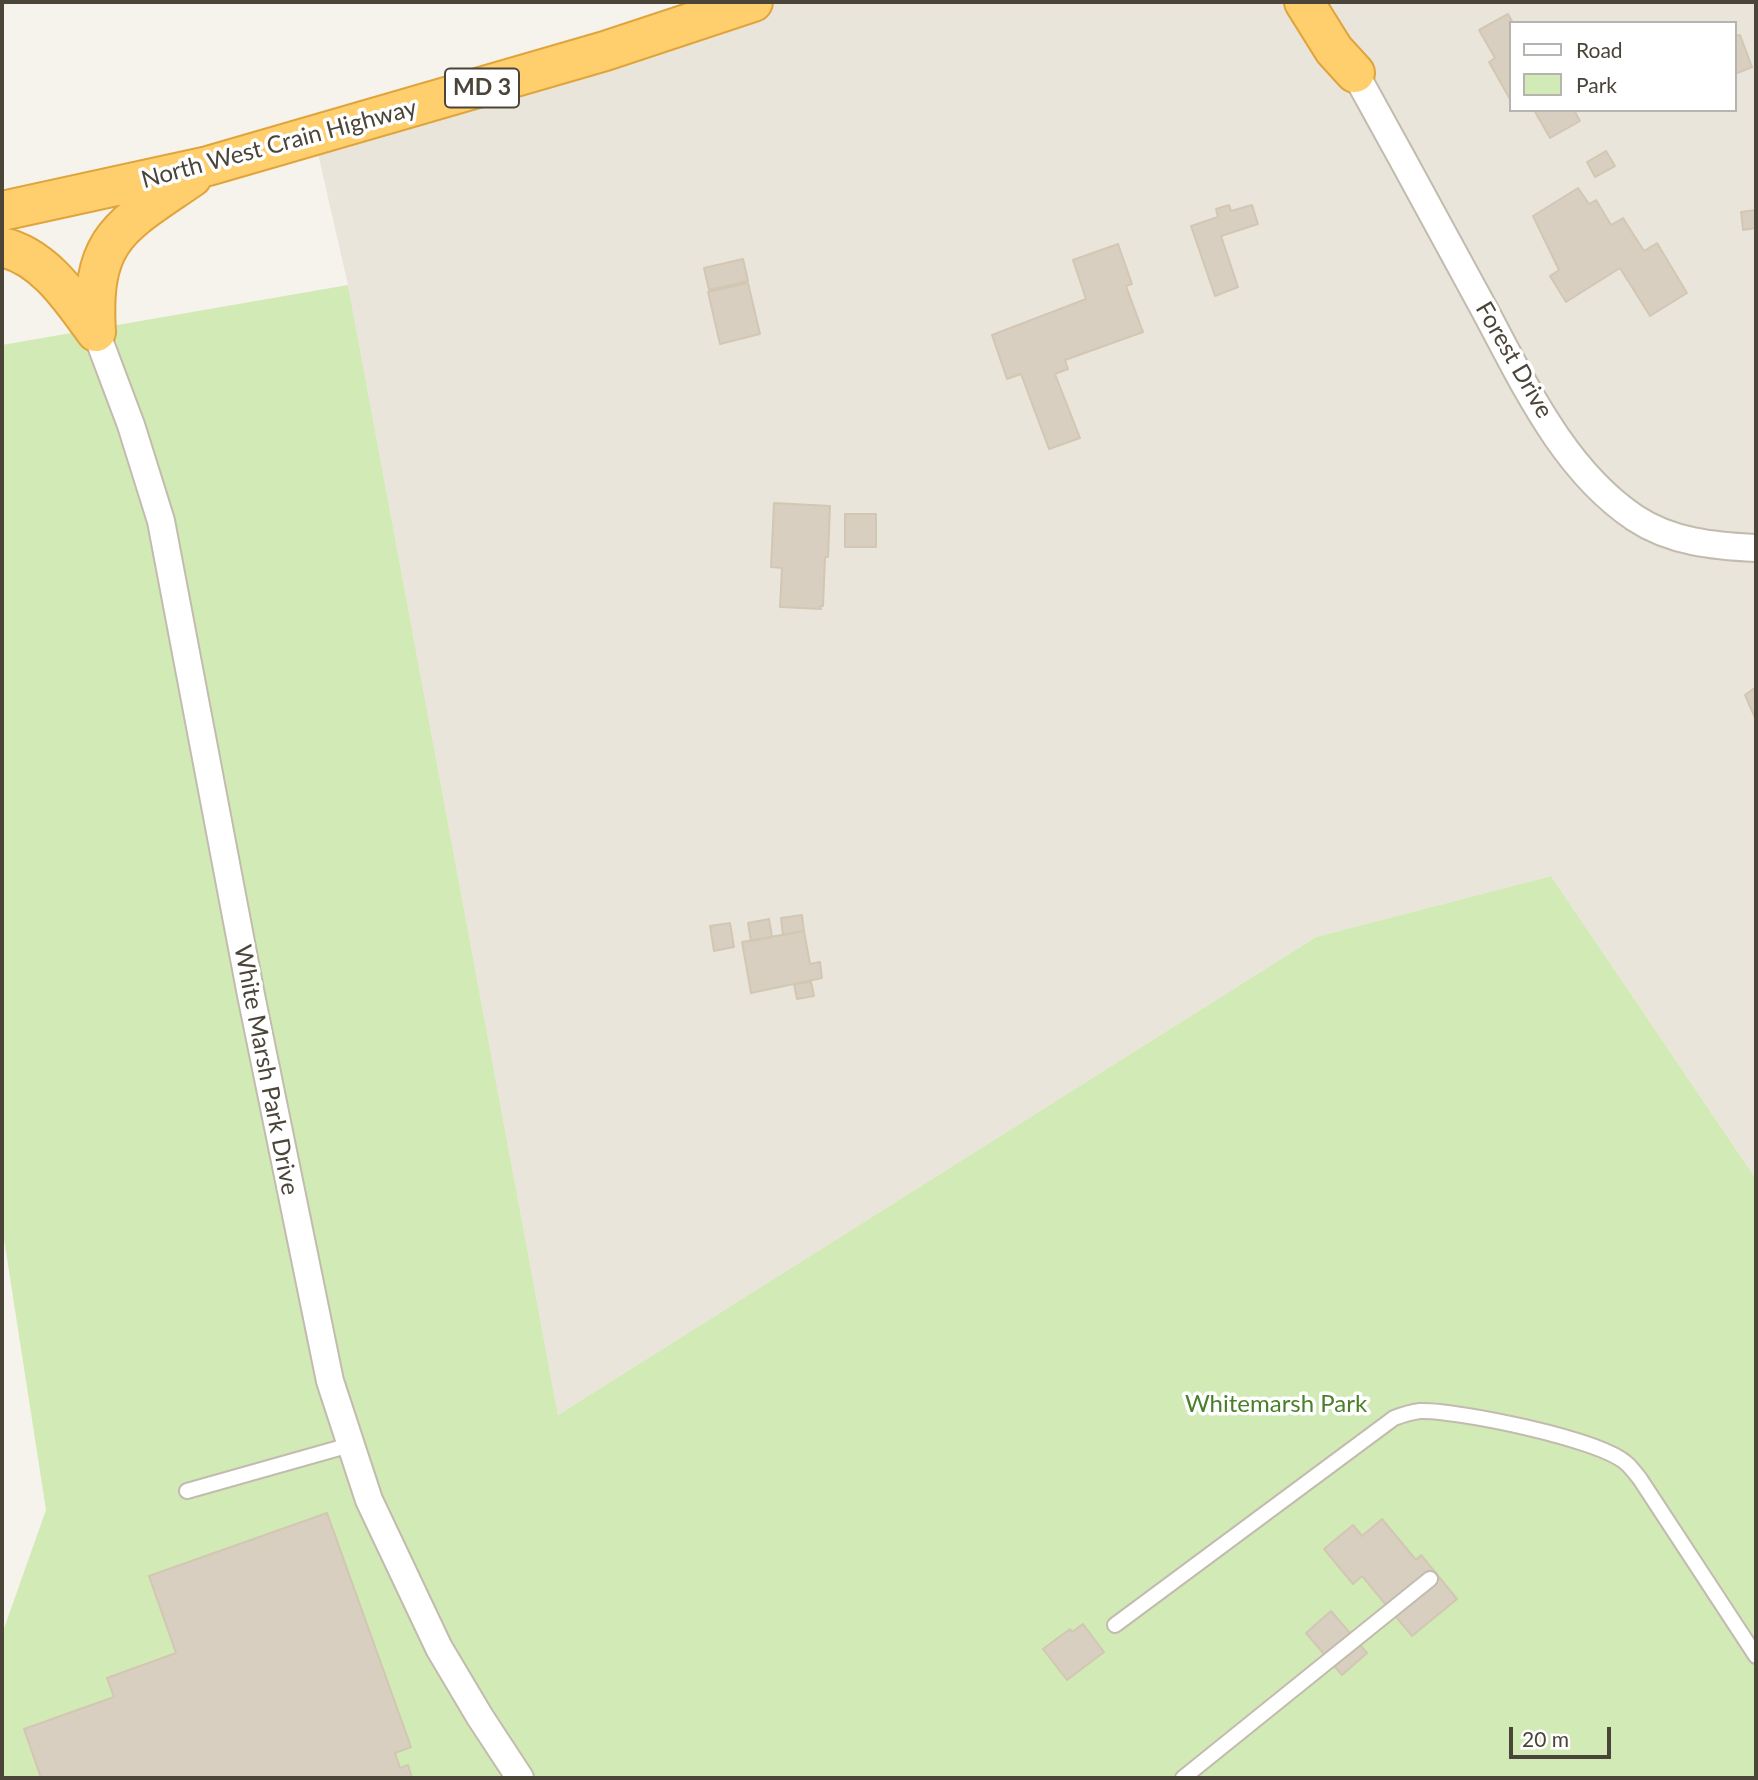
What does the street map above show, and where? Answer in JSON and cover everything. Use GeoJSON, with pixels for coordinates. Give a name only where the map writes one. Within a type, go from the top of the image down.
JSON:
{"type":"FeatureCollection","features":[{"type":"Feature","properties":{"kind":"highway","name":"North West Crain Highway"},"geometry":{"type":"LineString","coordinates":[[2,211],[208,166],[605,51],[753,2]]}},
{"type":"Feature","properties":{"kind":"highway"},"geometry":{"type":"LineString","coordinates":[[1304,2],[1334,50],[1355,73]]}},
{"type":"Feature","properties":{"kind":"highway"},"geometry":{"type":"LineString","coordinates":[[1325,2],[1345,40],[1355,73]]}},
{"type":"Feature","properties":{"kind":"highway"},"geometry":{"type":"LineString","coordinates":[[96,332],[94,300],[99,268],[114,238],[133,218],[208,166]]}},
{"type":"Feature","properties":{"kind":"highway"},"geometry":{"type":"LineString","coordinates":[[2,247],[20,253],[38,264],[61,286],[96,332]]}},
{"type":"Feature","properties":{"kind":"street","name":"Forest Drive"},"geometry":{"type":"LineString","coordinates":[[1355,73],[1536,404],[1580,469],[1613,502],[1658,531],[1684,540],[1756,548]]}},
{"type":"Feature","properties":{"kind":"street","name":"White Marsh Park Drive"},"geometry":{"type":"LineString","coordinates":[[96,332],[136,437],[161,521],[284,1163],[330,1381],[369,1500],[439,1648],[520,1778]]}},
{"type":"Feature","properties":{"kind":"lane"},"geometry":{"type":"LineString","coordinates":[[1115,1625],[1394,1418],[1418,1411],[1450,1413],[1517,1426],[1592,1446],[1625,1461],[1640,1479],[1756,1656]]}},
{"type":"Feature","properties":{"kind":"lane"},"geometry":{"type":"LineString","coordinates":[[187,1491],[350,1445]]}},
{"type":"Feature","properties":{"kind":"lane"},"geometry":{"type":"LineString","coordinates":[[1183,1778],[1430,1579]]}},
{"type":"Feature","properties":{"kind":"shaded area"},"geometry":{"type":"Polygon","coordinates":[[[749,2],[1756,2],[1756,1179],[1551,876],[1316,937],[558,1415],[348,285],[314,136],[749,2]]]}},
{"type":"Feature","properties":{"kind":"green space","name":"Whitemarsh Park"},"geometry":{"type":"Polygon","coordinates":[[[348,285],[558,1415],[1316,937],[1551,876],[1756,1179],[1756,1778],[2,1778],[2,1634],[46,1510],[2,1226],[2,345],[348,285]]]}},
{"type":"Feature","properties":{"kind":"building"},"geometry":{"type":"Polygon","coordinates":[[[1508,14],[1512,21],[1510,99],[1489,62],[1495,58],[1479,30],[1508,14]]]}},
{"type":"Feature","properties":{"kind":"building"},"geometry":{"type":"Polygon","coordinates":[[[1740,35],[1752,67],[1737,73],[1737,36],[1740,35]]]}},
{"type":"Feature","properties":{"kind":"building"},"geometry":{"type":"Polygon","coordinates":[[[1535,112],[1575,112],[1580,121],[1550,138],[1535,112]]]}},
{"type":"Feature","properties":{"kind":"building"},"geometry":{"type":"Polygon","coordinates":[[[1606,151],[1615,166],[1595,177],[1587,162],[1606,151]]]}},
{"type":"Feature","properties":{"kind":"building"},"geometry":{"type":"Polygon","coordinates":[[[1578,188],[1589,204],[1596,200],[1611,225],[1623,218],[1644,251],[1657,243],[1687,293],[1650,316],[1620,268],[1566,302],[1550,276],[1559,270],[1533,216],[1578,188]]]}},
{"type":"Feature","properties":{"kind":"building"},"geometry":{"type":"Polygon","coordinates":[[[1229,205],[1231,211],[1252,205],[1258,224],[1221,236],[1238,287],[1215,296],[1191,226],[1218,217],[1216,209],[1229,205]]]}},
{"type":"Feature","properties":{"kind":"building"},"geometry":{"type":"Polygon","coordinates":[[[1756,210],[1756,228],[1743,230],[1741,212],[1756,210]]]}},
{"type":"Feature","properties":{"kind":"building"},"geometry":{"type":"Polygon","coordinates":[[[1118,244],[1132,284],[1126,286],[1143,332],[1065,360],[1068,369],[1055,374],[1080,438],[1049,449],[1021,374],[1007,379],[992,335],[1086,299],[1073,260],[1118,244]]]}},
{"type":"Feature","properties":{"kind":"building"},"geometry":{"type":"Polygon","coordinates":[[[743,259],[748,281],[709,290],[704,268],[743,259]]]}},
{"type":"Feature","properties":{"kind":"building"},"geometry":{"type":"Polygon","coordinates":[[[748,283],[760,334],[720,344],[708,292],[748,283]]]}},
{"type":"Feature","properties":{"kind":"building"},"geometry":{"type":"Polygon","coordinates":[[[774,503],[830,506],[828,557],[825,557],[821,609],[780,607],[782,568],[771,567],[774,503]]]}},
{"type":"Feature","properties":{"kind":"building"},"geometry":{"type":"Polygon","coordinates":[[[845,514],[876,514],[876,547],[845,547],[845,514]]]}},
{"type":"Feature","properties":{"kind":"building"},"geometry":{"type":"Polygon","coordinates":[[[1756,687],[1756,720],[1745,695],[1756,687]]]}},
{"type":"Feature","properties":{"kind":"building"},"geometry":{"type":"Polygon","coordinates":[[[802,915],[804,931],[783,935],[781,918],[802,915]]]}},
{"type":"Feature","properties":{"kind":"building"},"geometry":{"type":"Polygon","coordinates":[[[769,919],[772,937],[751,941],[748,923],[769,919]]]}},
{"type":"Feature","properties":{"kind":"building"},"geometry":{"type":"Polygon","coordinates":[[[730,923],[734,947],[714,951],[710,926],[730,923]]]}},
{"type":"Feature","properties":{"kind":"building"},"geometry":{"type":"Polygon","coordinates":[[[804,931],[810,964],[820,962],[822,978],[751,993],[742,942],[804,931]]]}},
{"type":"Feature","properties":{"kind":"building"},"geometry":{"type":"Polygon","coordinates":[[[811,982],[814,996],[797,999],[794,984],[811,982]]]}},
{"type":"Feature","properties":{"kind":"building"},"geometry":{"type":"Polygon","coordinates":[[[327,1513],[411,1747],[395,1753],[400,1768],[408,1765],[412,1778],[41,1778],[24,1729],[114,1697],[107,1678],[176,1653],[149,1576],[327,1513]]]}},
{"type":"Feature","properties":{"kind":"building"},"geometry":{"type":"Polygon","coordinates":[[[1382,1519],[1416,1560],[1421,1555],[1457,1599],[1412,1636],[1362,1576],[1353,1584],[1324,1549],[1353,1525],[1362,1536],[1382,1519]]]}},
{"type":"Feature","properties":{"kind":"building"},"geometry":{"type":"Polygon","coordinates":[[[1331,1611],[1367,1653],[1342,1675],[1306,1633],[1331,1611]]]}},
{"type":"Feature","properties":{"kind":"building"},"geometry":{"type":"Polygon","coordinates":[[[1083,1624],[1104,1652],[1067,1680],[1043,1649],[1070,1629],[1072,1632],[1083,1624]]]}}]}
